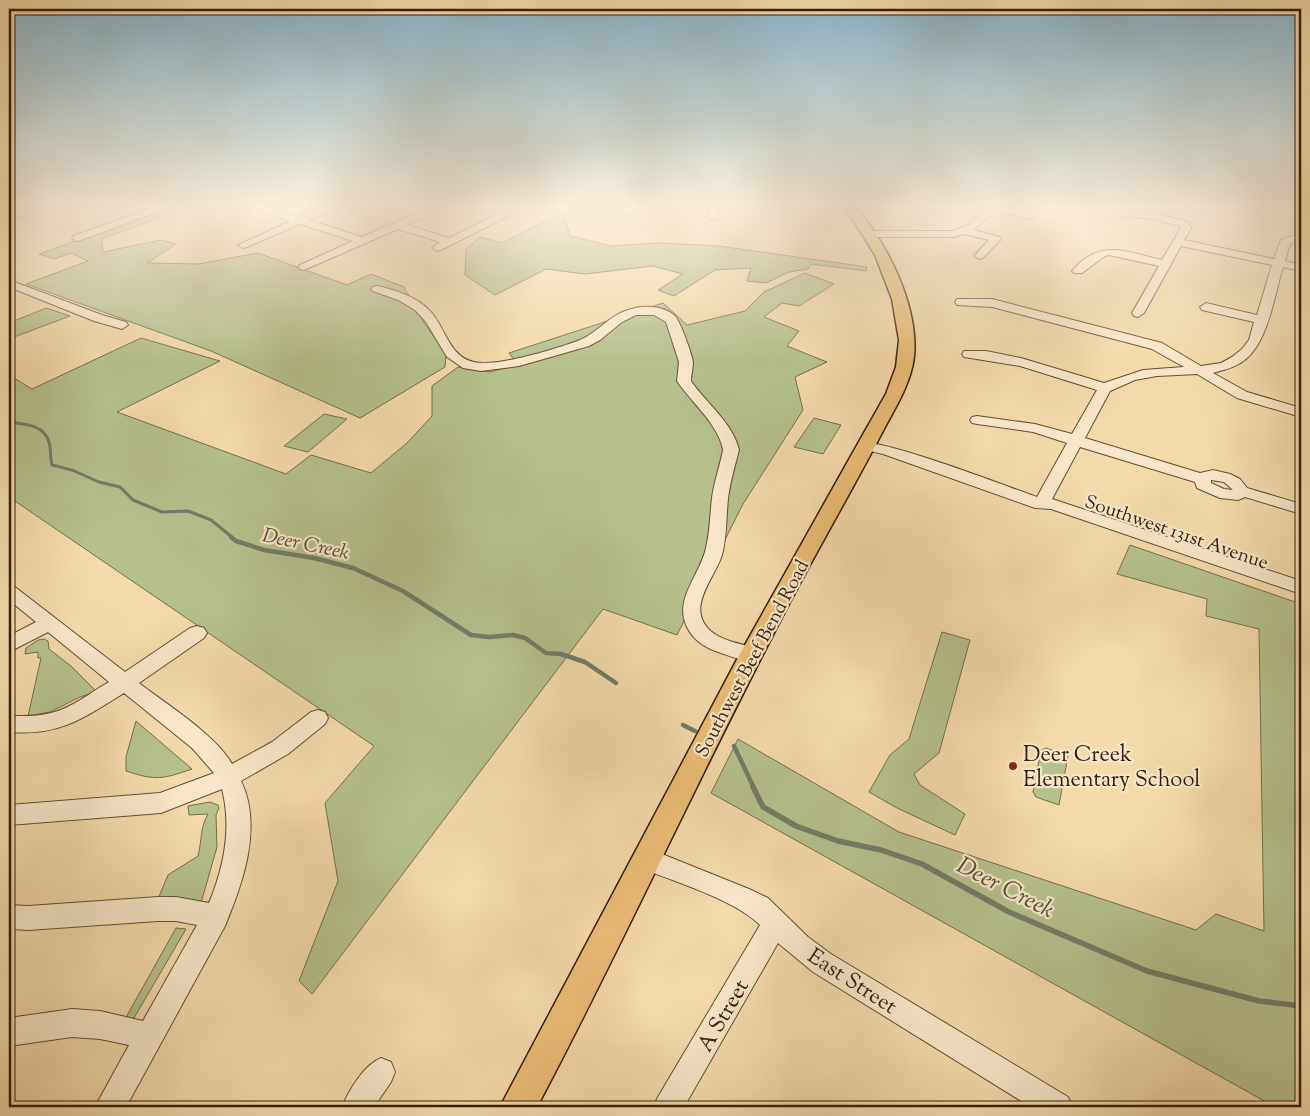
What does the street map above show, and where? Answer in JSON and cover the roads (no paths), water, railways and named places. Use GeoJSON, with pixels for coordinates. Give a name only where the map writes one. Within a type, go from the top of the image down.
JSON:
{"type":"FeatureCollection","features":[{"type":"Feature","properties":{"kind":"main road","name":"Southwest Beef Bend Road"},"geometry":{"type":"LineString","coordinates":[[518,1107],[751,654],[867,446],[899,384],[907,355],[908,338],[904,316],[890,273],[882,257]]}},
{"type":"Feature","properties":{"kind":"street"},"geometry":{"type":"LineString","coordinates":[[304,267],[326,257]]}},
{"type":"Feature","properties":{"kind":"street"},"geometry":{"type":"LineString","coordinates":[[1078,271],[1097,257]]}},
{"type":"Feature","properties":{"kind":"street"},"geometry":{"type":"LineString","coordinates":[[1133,257],[1166,264]]}},
{"type":"Feature","properties":{"kind":"street"},"geometry":{"type":"LineString","coordinates":[[1138,313],[1170,257]]}},
{"type":"Feature","properties":{"kind":"street"},"geometry":{"type":"LineString","coordinates":[[1250,257],[1301,268]]}},
{"type":"Feature","properties":{"kind":"street"},"geometry":{"type":"LineString","coordinates":[[1041,504],[1105,388],[1122,380],[1144,374],[1199,371],[1230,364],[1247,354],[1255,340],[1262,320],[1280,257]]}},
{"type":"Feature","properties":{"kind":"street"},"geometry":{"type":"LineString","coordinates":[[9,283],[98,318],[122,325]]}},
{"type":"Feature","properties":{"kind":"street"},"geometry":{"type":"LineString","coordinates":[[377,289],[411,301],[430,318],[450,355],[461,362],[480,367],[499,366],[584,343],[597,337],[618,319],[629,313],[651,311],[669,317],[672,320],[686,362],[684,381],[695,397],[711,412],[731,450],[720,496],[715,549],[696,593],[692,613],[693,621],[697,629],[713,641],[751,654]]}},
{"type":"Feature","properties":{"kind":"street"},"geometry":{"type":"LineString","coordinates":[[961,302],[992,303],[1157,346],[1242,395],[1301,413]]}},
{"type":"Feature","properties":{"kind":"street"},"geometry":{"type":"LineString","coordinates":[[1206,307],[1262,320]]}},
{"type":"Feature","properties":{"kind":"street"},"geometry":{"type":"LineString","coordinates":[[969,354],[993,355],[1105,388]]}},
{"type":"Feature","properties":{"kind":"street"},"geometry":{"type":"LineString","coordinates":[[977,420],[1035,428],[1203,479],[1210,475],[1224,477],[1236,483],[1240,491],[1301,510]]}},
{"type":"Feature","properties":{"kind":"street","name":"Southwest 131st Avenue"},"geometry":{"type":"LineString","coordinates":[[867,446],[888,451],[1041,504],[1049,510],[1301,596]]}},
{"type":"Feature","properties":{"kind":"street","name":"Southwest 131st Avenue"},"geometry":{"type":"LineString","coordinates":[[1041,504],[1052,504],[1301,588]]}},
{"type":"Feature","properties":{"kind":"street"},"geometry":{"type":"LineString","coordinates":[[9,591],[200,742],[213,755],[228,777],[238,816],[238,835],[233,870],[216,917],[110,1107]]}},
{"type":"Feature","properties":{"kind":"street"},"geometry":{"type":"LineString","coordinates":[[9,645],[50,623]]}},
{"type":"Feature","properties":{"kind":"street"},"geometry":{"type":"LineString","coordinates":[[9,724],[33,725],[52,722],[71,715],[125,682],[197,633]]}},
{"type":"Feature","properties":{"kind":"street"},"geometry":{"type":"LineString","coordinates":[[9,814],[161,803],[228,777],[280,748],[318,718]]}},
{"type":"Feature","properties":{"kind":"street","name":"East Street"},"geometry":{"type":"LineString","coordinates":[[647,859],[740,897],[759,907],[799,946],[822,963],[1058,1107]]}},
{"type":"Feature","properties":{"kind":"street"},"geometry":{"type":"LineString","coordinates":[[9,917],[28,918],[176,909],[216,917]]}},
{"type":"Feature","properties":{"kind":"street","name":"A Street"},"geometry":{"type":"LineString","coordinates":[[668,1107],[776,922]]}},
{"type":"Feature","properties":{"kind":"street"},"geometry":{"type":"LineString","coordinates":[[9,1032],[72,1023],[100,1025],[150,1036]]}},
{"type":"Feature","properties":{"kind":"street"},"geometry":{"type":"LineString","coordinates":[[357,1107],[381,1072]]}},
{"type":"Feature","properties":{"kind":"waterway","name":"Deer Creek"},"geometry":{"type":"LineString","coordinates":[[9,422],[26,424],[43,432],[49,442],[52,465],[72,470],[99,482],[120,487],[133,500],[162,512],[188,511],[211,520],[233,538]]}},
{"type":"Feature","properties":{"kind":"waterway","name":"Deer Creek"},"geometry":{"type":"LineString","coordinates":[[231,537],[236,541],[264,550],[314,558],[353,568],[403,591],[471,635],[489,637],[513,635],[525,638],[546,653],[561,654],[585,662],[616,683]]}},
{"type":"Feature","properties":{"kind":"waterway","name":"Deer Creek"},"geometry":{"type":"LineString","coordinates":[[683,725],[695,731]]}},
{"type":"Feature","properties":{"kind":"waterway","name":"Deer Creek"},"geometry":{"type":"LineString","coordinates":[[734,746],[754,788]]}},
{"type":"Feature","properties":{"kind":"waterway","name":"Deer Creek"},"geometry":{"type":"LineString","coordinates":[[753,787],[763,807],[796,826],[838,841],[881,850],[922,864],[1009,912],[1147,971],[1259,1001],[1301,1006]]}},
{"type":"Feature","properties":{"kind":"place","name":"Deer Creek Elementary School"},"geometry":{"type":"Point","coordinates":[1013,766]}}]}
